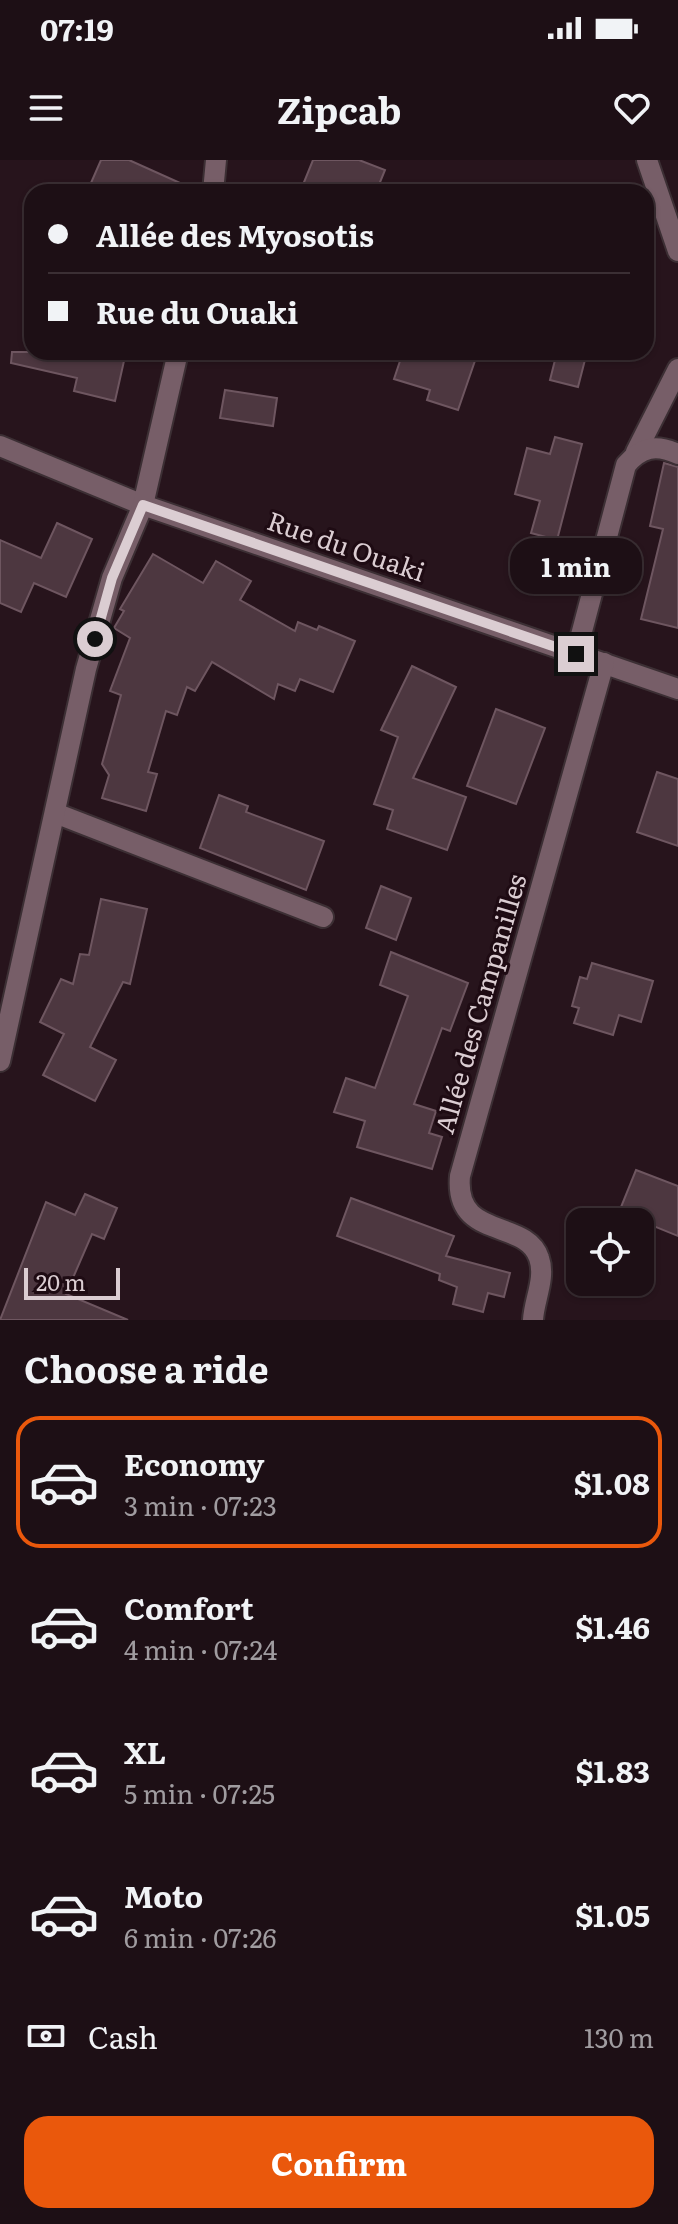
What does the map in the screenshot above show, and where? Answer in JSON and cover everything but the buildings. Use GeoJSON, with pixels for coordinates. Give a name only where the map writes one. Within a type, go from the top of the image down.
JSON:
{"type":"FeatureCollection","features":[{"type":"Feature","properties":{"kind":"street"},"geometry":{"type":"LineString","coordinates":[[214,184],[216,160]]}},
{"type":"Feature","properties":{"kind":"street"},"geometry":{"type":"LineString","coordinates":[[647,160],[678,251]]}},
{"type":"Feature","properties":{"kind":"street"},"geometry":{"type":"LineString","coordinates":[[0,1061],[86,669],[112,578],[143,505],[176,360]]}},
{"type":"Feature","properties":{"kind":"street"},"geometry":{"type":"LineString","coordinates":[[576,654],[621,478],[678,369]]}},
{"type":"Feature","properties":{"kind":"street","name":"Rue du Ouaki"},"geometry":{"type":"LineString","coordinates":[[0,446],[143,505],[678,689]]}},
{"type":"Feature","properties":{"kind":"street"},"geometry":{"type":"LineString","coordinates":[[636,452],[650,448],[678,454]]}},
{"type":"Feature","properties":{"kind":"street","name":"Allée des Campanilles"},"geometry":{"type":"LineString","coordinates":[[533,1320],[542,1272],[539,1255],[527,1240],[487,1226],[463,1205],[459,1191],[460,1176],[604,663]]}},
{"type":"Feature","properties":{"kind":"street"},"geometry":{"type":"LineString","coordinates":[[55,813],[323,917]]}},
{"type":"Feature","properties":{"kind":"route"},"geometry":{"type":"LineString","coordinates":[[95,639],[112,578],[143,505],[576,654]]}}]}
